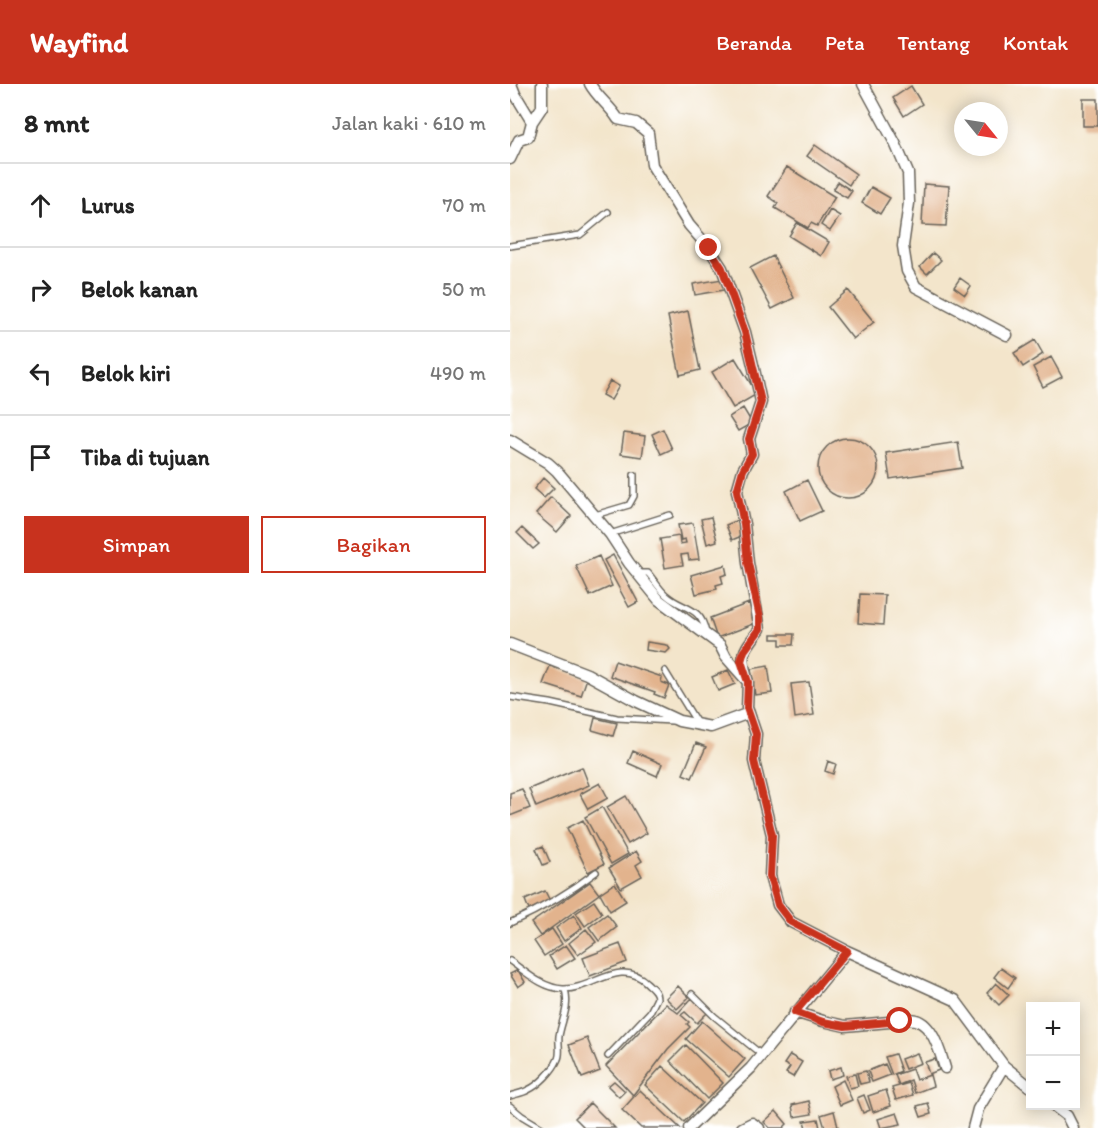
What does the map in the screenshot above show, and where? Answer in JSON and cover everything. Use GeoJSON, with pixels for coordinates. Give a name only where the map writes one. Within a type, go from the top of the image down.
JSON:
{"type":"FeatureCollection","features":[{"type":"Feature","properties":{"kind":"street"},"geometry":{"type":"LineString","coordinates":[[511,84],[532,122]]}},
{"type":"Feature","properties":{"kind":"street"},"geometry":{"type":"LineString","coordinates":[[510,159],[519,140],[528,137],[532,122],[542,107],[542,84]]}},
{"type":"Feature","properties":{"kind":"street"},"geometry":{"type":"LineString","coordinates":[[590,84],[610,106],[618,119],[636,123],[648,133],[652,165],[689,225],[709,248],[722,268],[745,332],[761,402],[749,439],[752,454],[743,470],[737,491],[760,629],[744,651],[741,661],[748,682],[747,708],[756,734],[754,761],[772,835],[770,876],[778,905],[791,922],[847,951],[955,1000],[1004,1066],[1026,1084]]}},
{"type":"Feature","properties":{"kind":"street"},"geometry":{"type":"LineString","coordinates":[[863,84],[895,143],[908,173],[909,203],[903,246],[907,271],[916,287],[1007,335]]}},
{"type":"Feature","properties":{"kind":"street"},"geometry":{"type":"LineString","coordinates":[[510,440],[548,463],[595,515],[659,600],[720,645],[726,657],[748,682]]}},
{"type":"Feature","properties":{"kind":"street"},"geometry":{"type":"LineString","coordinates":[[510,644],[587,674],[679,721],[711,727],[749,713]]}},
{"type":"Feature","properties":{"kind":"street"},"geometry":{"type":"LineString","coordinates":[[689,1128],[751,1068],[847,951]]}},
{"type":"Feature","properties":{"kind":"street"},"geometry":{"type":"LineString","coordinates":[[795,1012],[823,1022],[845,1026],[900,1021],[908,1018],[918,1021],[931,1032],[945,1068]]}},
{"type":"Feature","properties":{"kind":"street"},"geometry":{"type":"LineString","coordinates":[[973,1128],[978,1109],[1004,1066]]}},
{"type":"Feature","properties":{"kind":"street"},"geometry":{"type":"LineString","coordinates":[[1059,1110],[1067,1116],[1073,1128]]}},
{"type":"Feature","properties":{"kind":"street"},"geometry":{"type":"LineString","coordinates":[[742,1128],[752,1123],[759,1128]]}},
{"type":"Feature","properties":{"kind":"lane"},"geometry":{"type":"LineString","coordinates":[[510,246],[580,235],[608,212]]}},
{"type":"Feature","properties":{"kind":"lane"},"geometry":{"type":"LineString","coordinates":[[595,515],[624,507],[632,502],[634,475]]}},
{"type":"Feature","properties":{"kind":"lane"},"geometry":{"type":"LineString","coordinates":[[610,534],[670,515]]}},
{"type":"Feature","properties":{"kind":"lane"},"geometry":{"type":"LineString","coordinates":[[665,671],[697,724]]}},
{"type":"Feature","properties":{"kind":"lane"},"geometry":{"type":"LineString","coordinates":[[510,697],[550,703],[617,718],[679,721]]}},
{"type":"Feature","properties":{"kind":"lane"},"geometry":{"type":"LineString","coordinates":[[510,923],[545,907],[596,872]]}},
{"type":"Feature","properties":{"kind":"lane"},"geometry":{"type":"LineString","coordinates":[[510,961],[549,986],[565,989],[624,973],[637,976],[655,991],[657,998],[650,1012],[608,1056]]}},
{"type":"Feature","properties":{"kind":"lane"},"geometry":{"type":"LineString","coordinates":[[510,1096],[527,1091],[546,1076],[559,1058],[559,1035],[565,1019],[568,998],[565,989]]}},
{"type":"Feature","properties":{"kind":"lane"},"geometry":{"type":"LineString","coordinates":[[693,994],[714,1016],[762,1055]]}},
{"type":"Feature","properties":{"kind":"lane"},"geometry":{"type":"LineString","coordinates":[[510,1106],[542,1128]]}},
{"type":"Feature","properties":{"kind":"building"},"geometry":{"type":"Polygon","coordinates":[[[911,86],[922,104],[904,116],[893,98],[911,86]]]}},
{"type":"Feature","properties":{"kind":"building"},"geometry":{"type":"Polygon","coordinates":[[[1083,99],[1098,99],[1098,126],[1083,126],[1083,99]]]}},
{"type":"Feature","properties":{"kind":"building"},"geometry":{"type":"Polygon","coordinates":[[[815,145],[856,174],[849,185],[807,156],[815,145]]]}},
{"type":"Feature","properties":{"kind":"building"},"geometry":{"type":"Polygon","coordinates":[[[787,167],[835,197],[817,226],[811,223],[808,228],[775,208],[778,203],[768,196],[787,167]]]}},
{"type":"Feature","properties":{"kind":"building"},"geometry":{"type":"Polygon","coordinates":[[[838,182],[852,191],[847,198],[833,190],[838,182]]]}},
{"type":"Feature","properties":{"kind":"building"},"geometry":{"type":"Polygon","coordinates":[[[924,184],[949,186],[946,226],[922,225],[924,184]]]}},
{"type":"Feature","properties":{"kind":"building"},"geometry":{"type":"Polygon","coordinates":[[[871,187],[890,198],[880,214],[862,203],[871,187]]]}},
{"type":"Feature","properties":{"kind":"building"},"geometry":{"type":"Polygon","coordinates":[[[830,210],[840,216],[830,231],[821,225],[830,210]]]}},
{"type":"Feature","properties":{"kind":"building"},"geometry":{"type":"Polygon","coordinates":[[[797,223],[829,242],[821,256],[789,236],[797,223]]]}},
{"type":"Feature","properties":{"kind":"building"},"geometry":{"type":"Polygon","coordinates":[[[933,253],[941,260],[927,274],[920,267],[933,253]]]}},
{"type":"Feature","properties":{"kind":"building"},"geometry":{"type":"Polygon","coordinates":[[[773,256],[794,298],[772,309],[750,268],[773,256]]]}},
{"type":"Feature","properties":{"kind":"building"},"geometry":{"type":"Polygon","coordinates":[[[960,278],[971,286],[965,295],[954,287],[960,278]]]}},
{"type":"Feature","properties":{"kind":"building"},"geometry":{"type":"Polygon","coordinates":[[[722,279],[724,290],[695,295],[693,284],[722,279]]]}},
{"type":"Feature","properties":{"kind":"building"},"geometry":{"type":"Polygon","coordinates":[[[848,290],[874,322],[853,339],[828,307],[848,290]]]}},
{"type":"Feature","properties":{"kind":"building"},"geometry":{"type":"Polygon","coordinates":[[[688,311],[700,370],[680,375],[668,316],[688,311]]]}},
{"type":"Feature","properties":{"kind":"building"},"geometry":{"type":"Polygon","coordinates":[[[1035,340],[1043,354],[1023,367],[1014,353],[1035,340]]]}},
{"type":"Feature","properties":{"kind":"building"},"geometry":{"type":"Polygon","coordinates":[[[1051,357],[1062,377],[1043,387],[1033,367],[1051,357]]]}},
{"type":"Feature","properties":{"kind":"building"},"geometry":{"type":"Polygon","coordinates":[[[735,358],[757,394],[733,408],[712,372],[735,358]]]}},
{"type":"Feature","properties":{"kind":"building"},"geometry":{"type":"Polygon","coordinates":[[[610,381],[619,386],[611,400],[602,395],[610,381]]]}},
{"type":"Feature","properties":{"kind":"building"},"geometry":{"type":"Polygon","coordinates":[[[743,408],[752,423],[738,431],[729,417],[743,408]]]}},
{"type":"Feature","properties":{"kind":"building"},"geometry":{"type":"Polygon","coordinates":[[[663,429],[672,449],[661,454],[652,434],[663,429]]]}},
{"type":"Feature","properties":{"kind":"building"},"geometry":{"type":"Polygon","coordinates":[[[624,433],[645,436],[642,457],[621,454],[624,433]]]}},
{"type":"Feature","properties":{"kind":"building"},"geometry":{"type":"Polygon","coordinates":[[[848,438],[869,447],[878,468],[869,489],[848,498],[827,489],[818,468],[827,447],[848,438]]]}},
{"type":"Feature","properties":{"kind":"building"},"geometry":{"type":"Polygon","coordinates":[[[958,442],[962,468],[890,479],[886,453],[958,442]]]}},
{"type":"Feature","properties":{"kind":"building"},"geometry":{"type":"Polygon","coordinates":[[[543,478],[554,488],[544,498],[534,489],[543,478]]]}},
{"type":"Feature","properties":{"kind":"building"},"geometry":{"type":"Polygon","coordinates":[[[807,480],[822,511],[800,521],[786,491],[807,480]]]}},
{"type":"Feature","properties":{"kind":"building"},"geometry":{"type":"Polygon","coordinates":[[[551,497],[571,516],[557,532],[536,514],[551,497]]]}},
{"type":"Feature","properties":{"kind":"building"},"geometry":{"type":"Polygon","coordinates":[[[711,517],[717,541],[707,544],[701,519],[711,517]]]}},
{"type":"Feature","properties":{"kind":"building"},"geometry":{"type":"Polygon","coordinates":[[[738,520],[744,535],[732,540],[726,525],[738,520]]]}},
{"type":"Feature","properties":{"kind":"building"},"geometry":{"type":"Polygon","coordinates":[[[693,523],[699,559],[689,560],[688,554],[681,555],[683,565],[665,568],[660,539],[679,536],[680,544],[686,543],[685,539],[681,540],[678,525],[693,523]]]}},
{"type":"Feature","properties":{"kind":"building"},"geometry":{"type":"Polygon","coordinates":[[[522,528],[539,544],[533,549],[517,533],[522,528]]]}},
{"type":"Feature","properties":{"kind":"building"},"geometry":{"type":"Polygon","coordinates":[[[613,555],[638,602],[629,607],[604,560],[613,555]]]}},
{"type":"Feature","properties":{"kind":"building"},"geometry":{"type":"Polygon","coordinates":[[[599,556],[612,586],[590,596],[576,566],[599,556]]]}},
{"type":"Feature","properties":{"kind":"building"},"geometry":{"type":"Polygon","coordinates":[[[725,565],[727,574],[721,576],[723,583],[716,585],[717,589],[696,594],[691,575],[725,565]]]}},
{"type":"Feature","properties":{"kind":"building"},"geometry":{"type":"Polygon","coordinates":[[[860,594],[885,595],[883,625],[858,623],[860,594]]]}},
{"type":"Feature","properties":{"kind":"building"},"geometry":{"type":"Polygon","coordinates":[[[749,603],[756,623],[717,638],[710,618],[749,603]]]}},
{"type":"Feature","properties":{"kind":"building"},"geometry":{"type":"Polygon","coordinates":[[[772,634],[794,634],[793,645],[780,645],[780,639],[772,639],[772,634]]]}},
{"type":"Feature","properties":{"kind":"building"},"geometry":{"type":"Polygon","coordinates":[[[647,642],[667,645],[670,649],[666,653],[646,650],[647,642]]]}},
{"type":"Feature","properties":{"kind":"building"},"geometry":{"type":"Polygon","coordinates":[[[615,661],[662,677],[661,682],[669,685],[664,698],[654,694],[655,692],[610,676],[615,661]]]}},
{"type":"Feature","properties":{"kind":"building"},"geometry":{"type":"Polygon","coordinates":[[[550,666],[587,678],[581,696],[543,684],[550,666]]]}},
{"type":"Feature","properties":{"kind":"building"},"geometry":{"type":"Polygon","coordinates":[[[768,666],[772,693],[755,695],[751,669],[768,666]]]}},
{"type":"Feature","properties":{"kind":"building"},"geometry":{"type":"Polygon","coordinates":[[[728,670],[735,684],[718,691],[712,677],[728,670]]]}},
{"type":"Feature","properties":{"kind":"building"},"geometry":{"type":"Polygon","coordinates":[[[809,682],[814,715],[795,718],[791,684],[809,682]]]}},
{"type":"Feature","properties":{"kind":"building"},"geometry":{"type":"Polygon","coordinates":[[[595,718],[617,723],[613,736],[592,730],[595,718]]]}},
{"type":"Feature","properties":{"kind":"building"},"geometry":{"type":"Polygon","coordinates":[[[696,743],[706,747],[692,778],[683,774],[696,743]]]}},
{"type":"Feature","properties":{"kind":"building"},"geometry":{"type":"Polygon","coordinates":[[[633,751],[662,764],[657,776],[628,763],[633,751]]]}},
{"type":"Feature","properties":{"kind":"building"},"geometry":{"type":"Polygon","coordinates":[[[828,761],[836,764],[833,774],[825,771],[828,761]]]}},
{"type":"Feature","properties":{"kind":"building"},"geometry":{"type":"Polygon","coordinates":[[[582,767],[589,785],[536,807],[529,789],[582,767]]]}},
{"type":"Feature","properties":{"kind":"building"},"geometry":{"type":"Polygon","coordinates":[[[600,783],[608,798],[588,809],[580,794],[600,783]]]}},
{"type":"Feature","properties":{"kind":"building"},"geometry":{"type":"Polygon","coordinates":[[[522,789],[530,808],[510,816],[510,793],[522,789]]]}},
{"type":"Feature","properties":{"kind":"building"},"geometry":{"type":"Polygon","coordinates":[[[626,796],[647,833],[628,844],[607,807],[626,796]]]}},
{"type":"Feature","properties":{"kind":"building"},"geometry":{"type":"Polygon","coordinates":[[[602,807],[628,854],[611,864],[585,817],[602,807]]]}},
{"type":"Feature","properties":{"kind":"building"},"geometry":{"type":"Polygon","coordinates":[[[583,820],[604,864],[588,872],[567,828],[583,820]]]}},
{"type":"Feature","properties":{"kind":"building"},"geometry":{"type":"Polygon","coordinates":[[[543,846],[550,862],[543,865],[536,849],[543,846]]]}},
{"type":"Feature","properties":{"kind":"building"},"geometry":{"type":"Polygon","coordinates":[[[636,851],[642,861],[636,865],[642,876],[621,888],[609,868],[636,851]]]}},
{"type":"Feature","properties":{"kind":"building"},"geometry":{"type":"Polygon","coordinates":[[[590,882],[599,894],[540,936],[531,923],[590,882]]]}},
{"type":"Feature","properties":{"kind":"building"},"geometry":{"type":"Polygon","coordinates":[[[615,883],[626,901],[610,911],[600,893],[615,883]]]}},
{"type":"Feature","properties":{"kind":"building"},"geometry":{"type":"Polygon","coordinates":[[[545,891],[550,901],[529,910],[525,900],[545,891]]]}},
{"type":"Feature","properties":{"kind":"building"},"geometry":{"type":"Polygon","coordinates":[[[594,901],[602,913],[585,926],[576,913],[594,901]]]}},
{"type":"Feature","properties":{"kind":"building"},"geometry":{"type":"Polygon","coordinates":[[[607,914],[617,927],[599,941],[589,927],[607,914]]]}},
{"type":"Feature","properties":{"kind":"building"},"geometry":{"type":"Polygon","coordinates":[[[574,915],[582,928],[564,941],[556,928],[574,915]]]}},
{"type":"Feature","properties":{"kind":"building"},"geometry":{"type":"Polygon","coordinates":[[[552,929],[562,944],[544,956],[534,941],[552,929]]]}},
{"type":"Feature","properties":{"kind":"building"},"geometry":{"type":"Polygon","coordinates":[[[586,929],[596,942],[578,955],[569,943],[586,929]]]}},
{"type":"Feature","properties":{"kind":"building"},"geometry":{"type":"Polygon","coordinates":[[[620,944],[627,962],[590,976],[583,958],[620,944]]]}},
{"type":"Feature","properties":{"kind":"building"},"geometry":{"type":"Polygon","coordinates":[[[566,945],[575,958],[557,969],[549,956],[566,945]]]}},
{"type":"Feature","properties":{"kind":"building"},"geometry":{"type":"Polygon","coordinates":[[[1001,968],[1015,978],[1008,988],[994,977],[1001,968]]]}},
{"type":"Feature","properties":{"kind":"building"},"geometry":{"type":"Polygon","coordinates":[[[518,970],[525,982],[518,987],[510,974],[518,970]]]}},
{"type":"Feature","properties":{"kind":"building"},"geometry":{"type":"Polygon","coordinates":[[[996,983],[1009,995],[999,1005],[987,993],[996,983]]]}},
{"type":"Feature","properties":{"kind":"building"},"geometry":{"type":"Polygon","coordinates":[[[678,986],[689,997],[677,1009],[666,998],[678,986]]]}},
{"type":"Feature","properties":{"kind":"building"},"geometry":{"type":"Polygon","coordinates":[[[692,998],[707,1013],[697,1023],[685,1012],[681,1015],[689,1022],[687,1024],[690,1027],[668,1049],[633,1095],[606,1066],[666,1004],[678,1013],[692,998]]]}},
{"type":"Feature","properties":{"kind":"building"},"geometry":{"type":"Polygon","coordinates":[[[702,1021],[745,1059],[729,1077],[686,1039],[702,1021]]]}},
{"type":"Feature","properties":{"kind":"building"},"geometry":{"type":"Polygon","coordinates":[[[587,1038],[600,1071],[582,1078],[569,1045],[587,1038]]]}},
{"type":"Feature","properties":{"kind":"building"},"geometry":{"type":"Polygon","coordinates":[[[686,1045],[723,1083],[707,1099],[670,1061],[686,1045]]]}},
{"type":"Feature","properties":{"kind":"building"},"geometry":{"type":"Polygon","coordinates":[[[917,1053],[921,1063],[905,1069],[901,1059],[917,1053]]]}},
{"type":"Feature","properties":{"kind":"building"},"geometry":{"type":"Polygon","coordinates":[[[895,1054],[901,1071],[892,1075],[885,1057],[895,1054]]]}},
{"type":"Feature","properties":{"kind":"building"},"geometry":{"type":"Polygon","coordinates":[[[790,1055],[802,1062],[793,1077],[786,1073],[790,1067],[784,1064],[790,1055]]]}},
{"type":"Feature","properties":{"kind":"building"},"geometry":{"type":"Polygon","coordinates":[[[935,1059],[939,1070],[929,1074],[925,1062],[935,1059]]]}},
{"type":"Feature","properties":{"kind":"building"},"geometry":{"type":"Polygon","coordinates":[[[885,1064],[890,1075],[872,1082],[868,1071],[885,1064]]]}},
{"type":"Feature","properties":{"kind":"building"},"geometry":{"type":"Polygon","coordinates":[[[662,1066],[702,1103],[684,1122],[645,1085],[662,1066]]]}},
{"type":"Feature","properties":{"kind":"building"},"geometry":{"type":"Polygon","coordinates":[[[841,1067],[843,1075],[830,1079],[828,1071],[841,1067]]]}},
{"type":"Feature","properties":{"kind":"building"},"geometry":{"type":"Polygon","coordinates":[[[912,1069],[916,1080],[930,1075],[933,1086],[915,1093],[911,1080],[899,1085],[895,1075],[912,1069]]]}},
{"type":"Feature","properties":{"kind":"building"},"geometry":{"type":"Polygon","coordinates":[[[866,1071],[869,1082],[860,1084],[857,1073],[866,1071]]]}},
{"type":"Feature","properties":{"kind":"building"},"geometry":{"type":"Polygon","coordinates":[[[855,1074],[858,1086],[850,1088],[846,1076],[855,1074]]]}},
{"type":"Feature","properties":{"kind":"building"},"geometry":{"type":"Polygon","coordinates":[[[843,1080],[852,1100],[840,1105],[832,1086],[843,1080]]]}},
{"type":"Feature","properties":{"kind":"building"},"geometry":{"type":"Polygon","coordinates":[[[614,1081],[625,1091],[619,1097],[608,1086],[614,1081]]]}},
{"type":"Feature","properties":{"kind":"building"},"geometry":{"type":"Polygon","coordinates":[[[909,1083],[913,1095],[896,1100],[892,1088],[909,1083]]]}},
{"type":"Feature","properties":{"kind":"building"},"geometry":{"type":"Polygon","coordinates":[[[640,1090],[680,1128],[641,1128],[622,1110],[640,1090]]]}},
{"type":"Feature","properties":{"kind":"building"},"geometry":{"type":"Polygon","coordinates":[[[886,1090],[891,1106],[873,1112],[868,1096],[886,1090]]]}},
{"type":"Feature","properties":{"kind":"building"},"geometry":{"type":"Polygon","coordinates":[[[864,1095],[870,1110],[863,1113],[857,1098],[864,1095]]]}},
{"type":"Feature","properties":{"kind":"building"},"geometry":{"type":"Polygon","coordinates":[[[809,1101],[812,1114],[794,1117],[792,1105],[809,1101]]]}},
{"type":"Feature","properties":{"kind":"building"},"geometry":{"type":"Polygon","coordinates":[[[590,1103],[615,1128],[585,1128],[575,1118],[590,1103]]]}},
{"type":"Feature","properties":{"kind":"building"},"geometry":{"type":"Polygon","coordinates":[[[928,1103],[931,1114],[921,1117],[917,1106],[928,1103]]]}},
{"type":"Feature","properties":{"kind":"building"},"geometry":{"type":"Polygon","coordinates":[[[776,1111],[787,1124],[783,1128],[770,1128],[764,1122],[776,1111]]]}},
{"type":"Feature","properties":{"kind":"building"},"geometry":{"type":"Polygon","coordinates":[[[834,1111],[838,1127],[825,1128],[821,1115],[834,1111]]]}},
{"type":"Feature","properties":{"kind":"building"},"geometry":{"type":"Polygon","coordinates":[[[897,1113],[901,1124],[881,1128],[878,1119],[897,1113]]]}},
{"type":"Feature","properties":{"kind":"building"},"geometry":{"type":"Polygon","coordinates":[[[818,1119],[820,1128],[806,1128],[804,1121],[818,1119]]]}},
{"type":"Feature","properties":{"kind":"route"},"geometry":{"type":"LineString","coordinates":[[709,248],[722,268],[745,332],[761,402],[749,439],[752,454],[743,470],[737,491],[744,524],[748,563],[760,617],[760,629],[744,651],[741,661],[748,682],[747,708],[756,734],[754,761],[772,835],[770,876],[778,905],[791,922],[847,951],[795,1012],[823,1022],[845,1026],[900,1021]]}}]}
